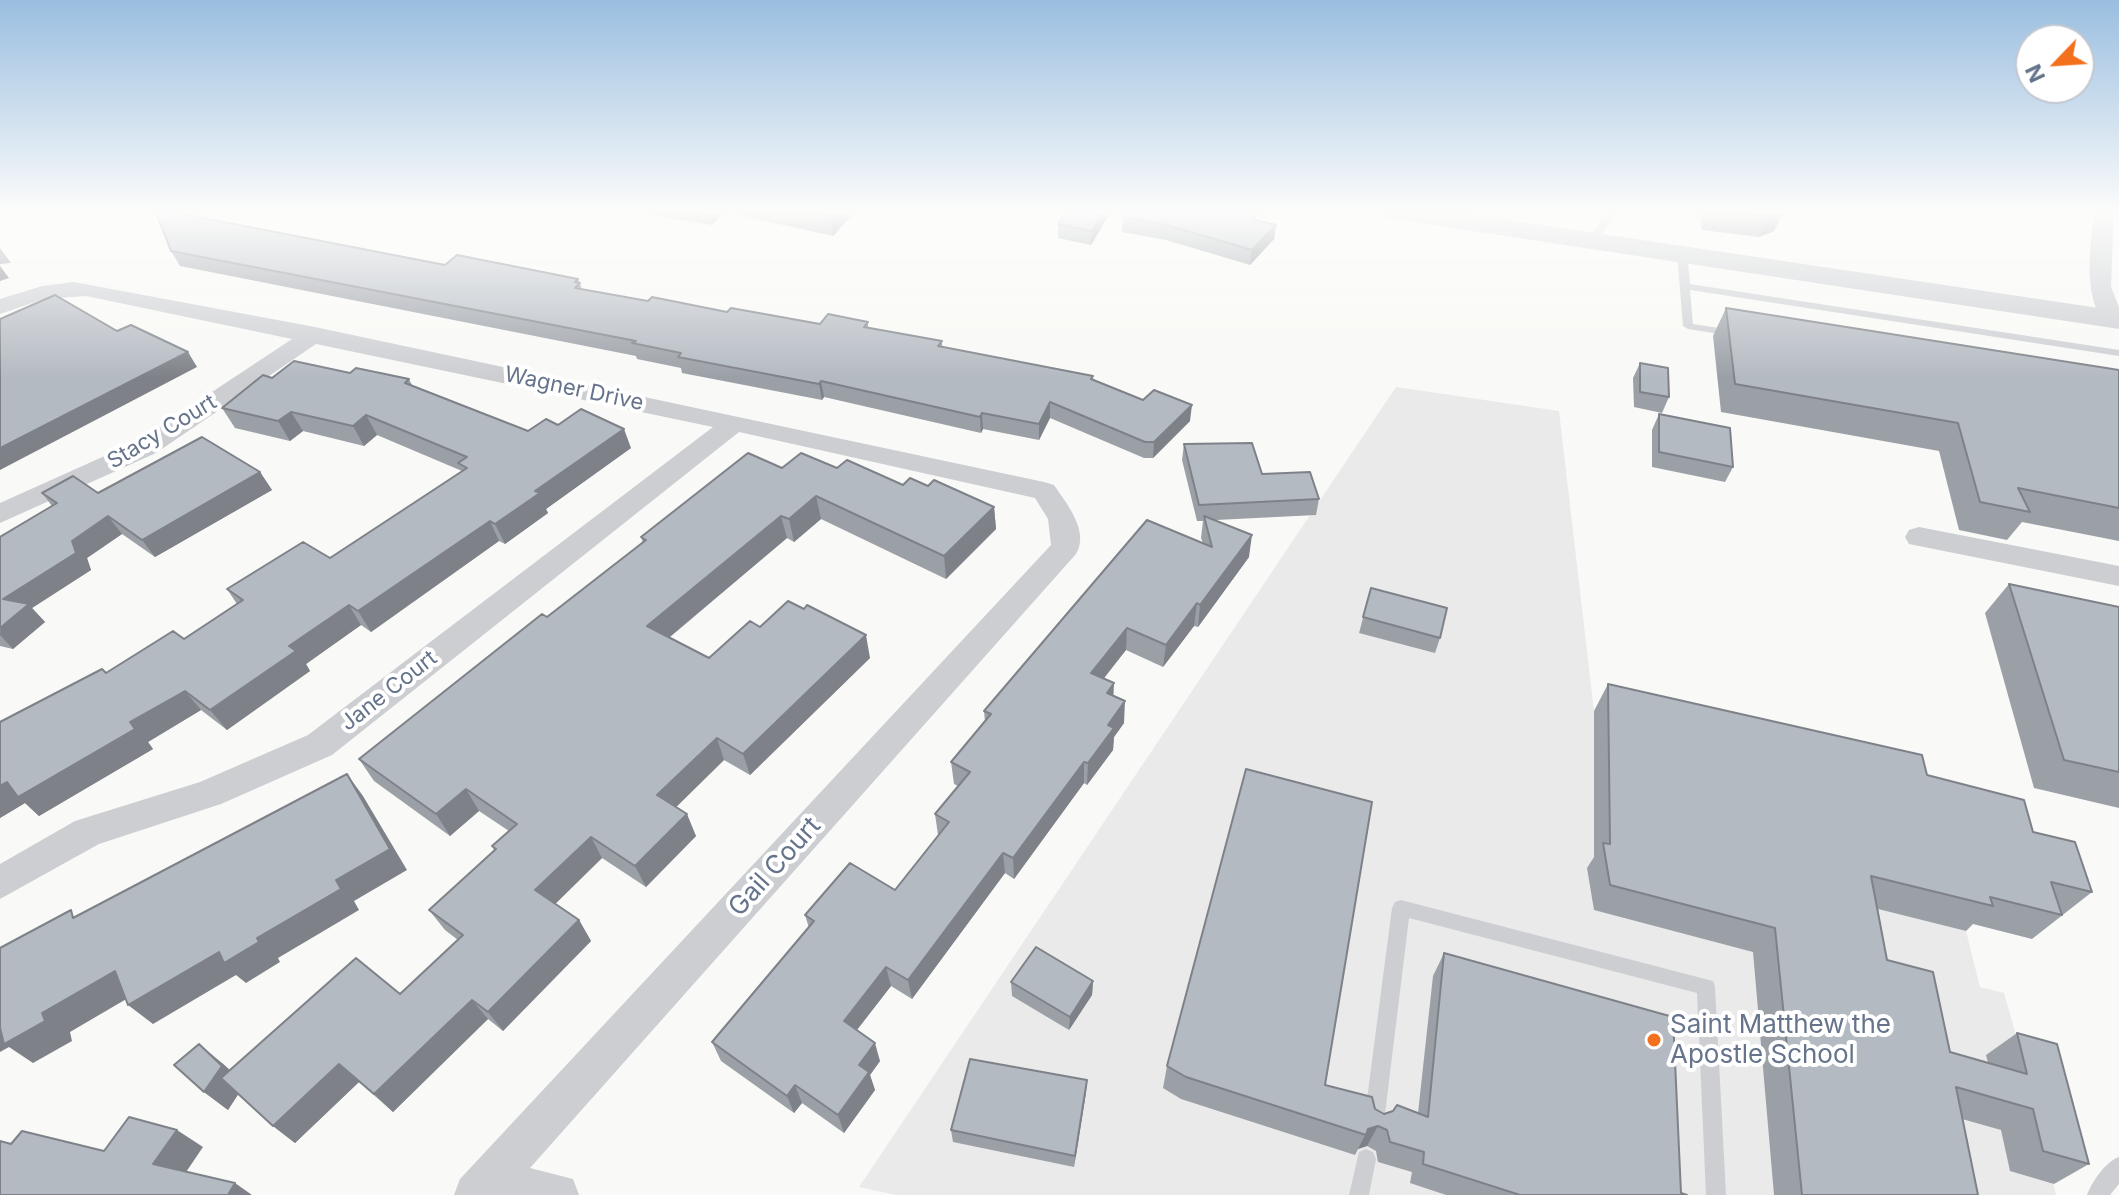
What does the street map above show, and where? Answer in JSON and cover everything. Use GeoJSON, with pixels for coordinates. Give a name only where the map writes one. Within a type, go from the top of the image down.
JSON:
{"type":"FeatureCollection","features":[{"type":"Feature","properties":{"kind":"street"},"geometry":{"type":"LineString","coordinates":[[1761,266],[2116,319]]}},
{"type":"Feature","properties":{"kind":"street"},"geometry":{"type":"LineString","coordinates":[[2101,266],[2100,287],[2116,319]]}},
{"type":"Feature","properties":{"kind":"street","name":"Wagner Drive"},"geometry":{"type":"LineString","coordinates":[[0,307],[37,291],[86,289],[734,423],[1044,491],[1062,519],[1064,535]]}},
{"type":"Feature","properties":{"kind":"street","name":"Stacy Court"},"geometry":{"type":"LineString","coordinates":[[0,514],[147,447],[315,334]]}},
{"type":"Feature","properties":{"kind":"street","name":"Jane Court"},"geometry":{"type":"LineString","coordinates":[[0,883],[88,832],[209,794],[320,745],[734,423]]}},
{"type":"Feature","properties":{"kind":"street","name":"Gail Court"},"geometry":{"type":"LineString","coordinates":[[482,1188],[1066,547],[1064,535]]}},
{"type":"Feature","properties":{"kind":"street"},"geometry":{"type":"LineString","coordinates":[[1919,537],[2119,576]]}},
{"type":"Feature","properties":{"kind":"street"},"geometry":{"type":"LineString","coordinates":[[482,1188],[557,1195]]}},
{"type":"Feature","properties":{"kind":"lane"},"geometry":{"type":"LineString","coordinates":[[1683,266],[1688,326],[1750,336]]}},
{"type":"Feature","properties":{"kind":"lane"},"geometry":{"type":"LineString","coordinates":[[1684,286],[2119,353]]}},
{"type":"Feature","properties":{"kind":"lane"},"geometry":{"type":"LineString","coordinates":[[1374,1122],[1401,908],[1706,987],[1716,1195]]}},
{"type":"Feature","properties":{"kind":"lane"},"geometry":{"type":"LineString","coordinates":[[1359,1195],[1366,1159]]}},
{"type":"Feature","properties":{"kind":"lane"},"geometry":{"type":"LineString","coordinates":[[2097,1195],[2119,1167]]}},
{"type":"Feature","properties":{"kind":"shaded area"},"geometry":{"type":"Polygon","coordinates":[[[1396,387],[1559,411],[1594,711],[1594,869],[1764,880],[1966,931],[1980,987],[2004,993],[2056,1195],[896,1195],[859,1187],[1396,387]]]}},
{"type":"Feature","properties":{"kind":"building"},"geometry":{"type":"Polygon","coordinates":[[[247,266],[511,266],[578,279],[575,282],[580,283],[575,288],[648,301],[652,297],[727,312],[731,308],[820,324],[828,314],[868,322],[864,327],[942,341],[938,346],[1093,376],[1091,379],[1143,400],[1154,390],[1192,405],[1154,442],[1145,442],[1050,402],[1039,424],[982,413],[980,417],[821,381],[819,384],[678,357],[681,353],[632,343],[636,341],[247,266]]]}},
{"type":"Feature","properties":{"kind":"building"},"geometry":{"type":"Polygon","coordinates":[[[55,295],[117,331],[131,325],[188,352],[0,448],[0,319],[55,295]]]}},
{"type":"Feature","properties":{"kind":"building"},"geometry":{"type":"Polygon","coordinates":[[[1726,308],[2119,370],[2119,508],[2018,488],[2030,512],[1980,502],[1958,423],[1735,384],[1726,308]]]}},
{"type":"Feature","properties":{"kind":"building"},"geometry":{"type":"Polygon","coordinates":[[[294,361],[350,373],[356,368],[409,379],[405,383],[528,431],[546,419],[558,425],[581,409],[624,429],[535,491],[540,493],[495,524],[490,521],[358,611],[349,605],[289,646],[296,651],[210,710],[185,691],[130,722],[135,729],[18,797],[7,782],[0,786],[0,722],[102,669],[106,673],[173,631],[184,639],[243,600],[227,589],[303,542],[330,558],[467,468],[458,463],[467,457],[366,415],[353,426],[291,412],[278,421],[222,408],[263,375],[272,378],[294,361]]]}},
{"type":"Feature","properties":{"kind":"building"},"geometry":{"type":"Polygon","coordinates":[[[1640,363],[1668,368],[1669,397],[1640,392],[1640,363]]]}},
{"type":"Feature","properties":{"kind":"building"},"geometry":{"type":"Polygon","coordinates":[[[1659,414],[1730,428],[1733,467],[1659,452],[1659,414]]]}},
{"type":"Feature","properties":{"kind":"building"},"geometry":{"type":"Polygon","coordinates":[[[202,437],[260,472],[142,540],[108,516],[72,541],[76,553],[3,599],[29,604],[0,628],[0,537],[57,503],[42,493],[73,476],[98,493],[202,437]]]}},
{"type":"Feature","properties":{"kind":"building"},"geometry":{"type":"Polygon","coordinates":[[[1252,443],[1262,474],[1310,472],[1319,499],[1199,505],[1184,444],[1252,443]]]}},
{"type":"Feature","properties":{"kind":"building"},"geometry":{"type":"Polygon","coordinates":[[[748,453],[782,468],[801,453],[837,468],[847,460],[903,485],[910,478],[928,486],[934,480],[994,507],[944,556],[816,496],[789,519],[781,516],[647,626],[709,658],[750,621],[760,627],[788,601],[804,609],[807,605],[866,635],[743,754],[717,738],[657,795],[687,814],[635,866],[591,837],[535,890],[579,920],[488,1012],[472,1000],[374,1094],[339,1064],[273,1126],[221,1078],[356,958],[400,994],[463,935],[429,910],[496,849],[492,846],[517,824],[466,789],[436,814],[359,759],[542,614],[547,617],[646,540],[641,537],[748,453]]]}},
{"type":"Feature","properties":{"kind":"building"},"geometry":{"type":"Polygon","coordinates":[[[1204,516],[1252,535],[1166,645],[1127,628],[1091,673],[1114,683],[1107,693],[1125,701],[1108,725],[1114,728],[1088,763],[1084,762],[1013,858],[1003,853],[908,980],[886,967],[844,1021],[875,1043],[859,1065],[869,1072],[838,1115],[795,1085],[787,1096],[712,1042],[814,921],[805,915],[850,863],[895,890],[949,822],[935,814],[970,772],[951,762],[991,714],[984,711],[1147,520],[1212,547],[1204,516]]]}},
{"type":"Feature","properties":{"kind":"building"},"geometry":{"type":"Polygon","coordinates":[[[2009,584],[2119,607],[2119,772],[2064,760],[2009,584]]]}},
{"type":"Feature","properties":{"kind":"building"},"geometry":{"type":"Polygon","coordinates":[[[1371,588],[1447,608],[1440,638],[1363,617],[1371,588]]]}},
{"type":"Feature","properties":{"kind":"building"},"geometry":{"type":"Polygon","coordinates":[[[1608,684],[1922,755],[1927,775],[2024,800],[2033,832],[2075,842],[2092,892],[2051,882],[2062,915],[1990,897],[1993,906],[1871,876],[1887,960],[1933,972],[1950,1052],[2027,1074],[2017,1033],[2057,1044],[2089,1164],[2043,1151],[2033,1109],[1956,1087],[1978,1195],[1802,1195],[1775,928],[1610,885],[1603,843],[1610,844],[1608,684]]]}},
{"type":"Feature","properties":{"kind":"building"},"geometry":{"type":"Polygon","coordinates":[[[1246,769],[1372,802],[1325,1085],[1372,1097],[1375,1109],[1384,1114],[1393,1111],[1397,1105],[1428,1117],[1444,953],[1673,1017],[1681,1193],[1687,1195],[1520,1195],[1423,1164],[1424,1152],[1390,1142],[1387,1130],[1378,1126],[1368,1129],[1366,1135],[1186,1077],[1167,1066],[1246,769]]]}},
{"type":"Feature","properties":{"kind":"building"},"geometry":{"type":"Polygon","coordinates":[[[347,774],[390,849],[336,880],[341,889],[257,938],[259,942],[224,963],[219,952],[128,1005],[115,971],[42,1013],[45,1021],[4,1044],[0,1028],[0,948],[71,910],[73,918],[347,774]]]}},
{"type":"Feature","properties":{"kind":"building"},"geometry":{"type":"Polygon","coordinates":[[[1036,947],[1093,981],[1070,1017],[1011,982],[1036,947]]]}},
{"type":"Feature","properties":{"kind":"building"},"geometry":{"type":"Polygon","coordinates":[[[199,1044],[222,1066],[204,1092],[174,1065],[199,1044]]]}},
{"type":"Feature","properties":{"kind":"building"},"geometry":{"type":"Polygon","coordinates":[[[970,1059],[1087,1080],[1075,1156],[951,1130],[970,1059]]]}},
{"type":"Feature","properties":{"kind":"building"},"geometry":{"type":"Polygon","coordinates":[[[129,1117],[177,1130],[153,1164],[235,1183],[228,1195],[0,1195],[0,1141],[11,1144],[22,1131],[104,1151],[129,1117]]]}},
{"type":"Feature","properties":{"kind":"place","name":"Saint Matthew the Apostle School"},"geometry":{"type":"Point","coordinates":[1654,1040]}}]}
